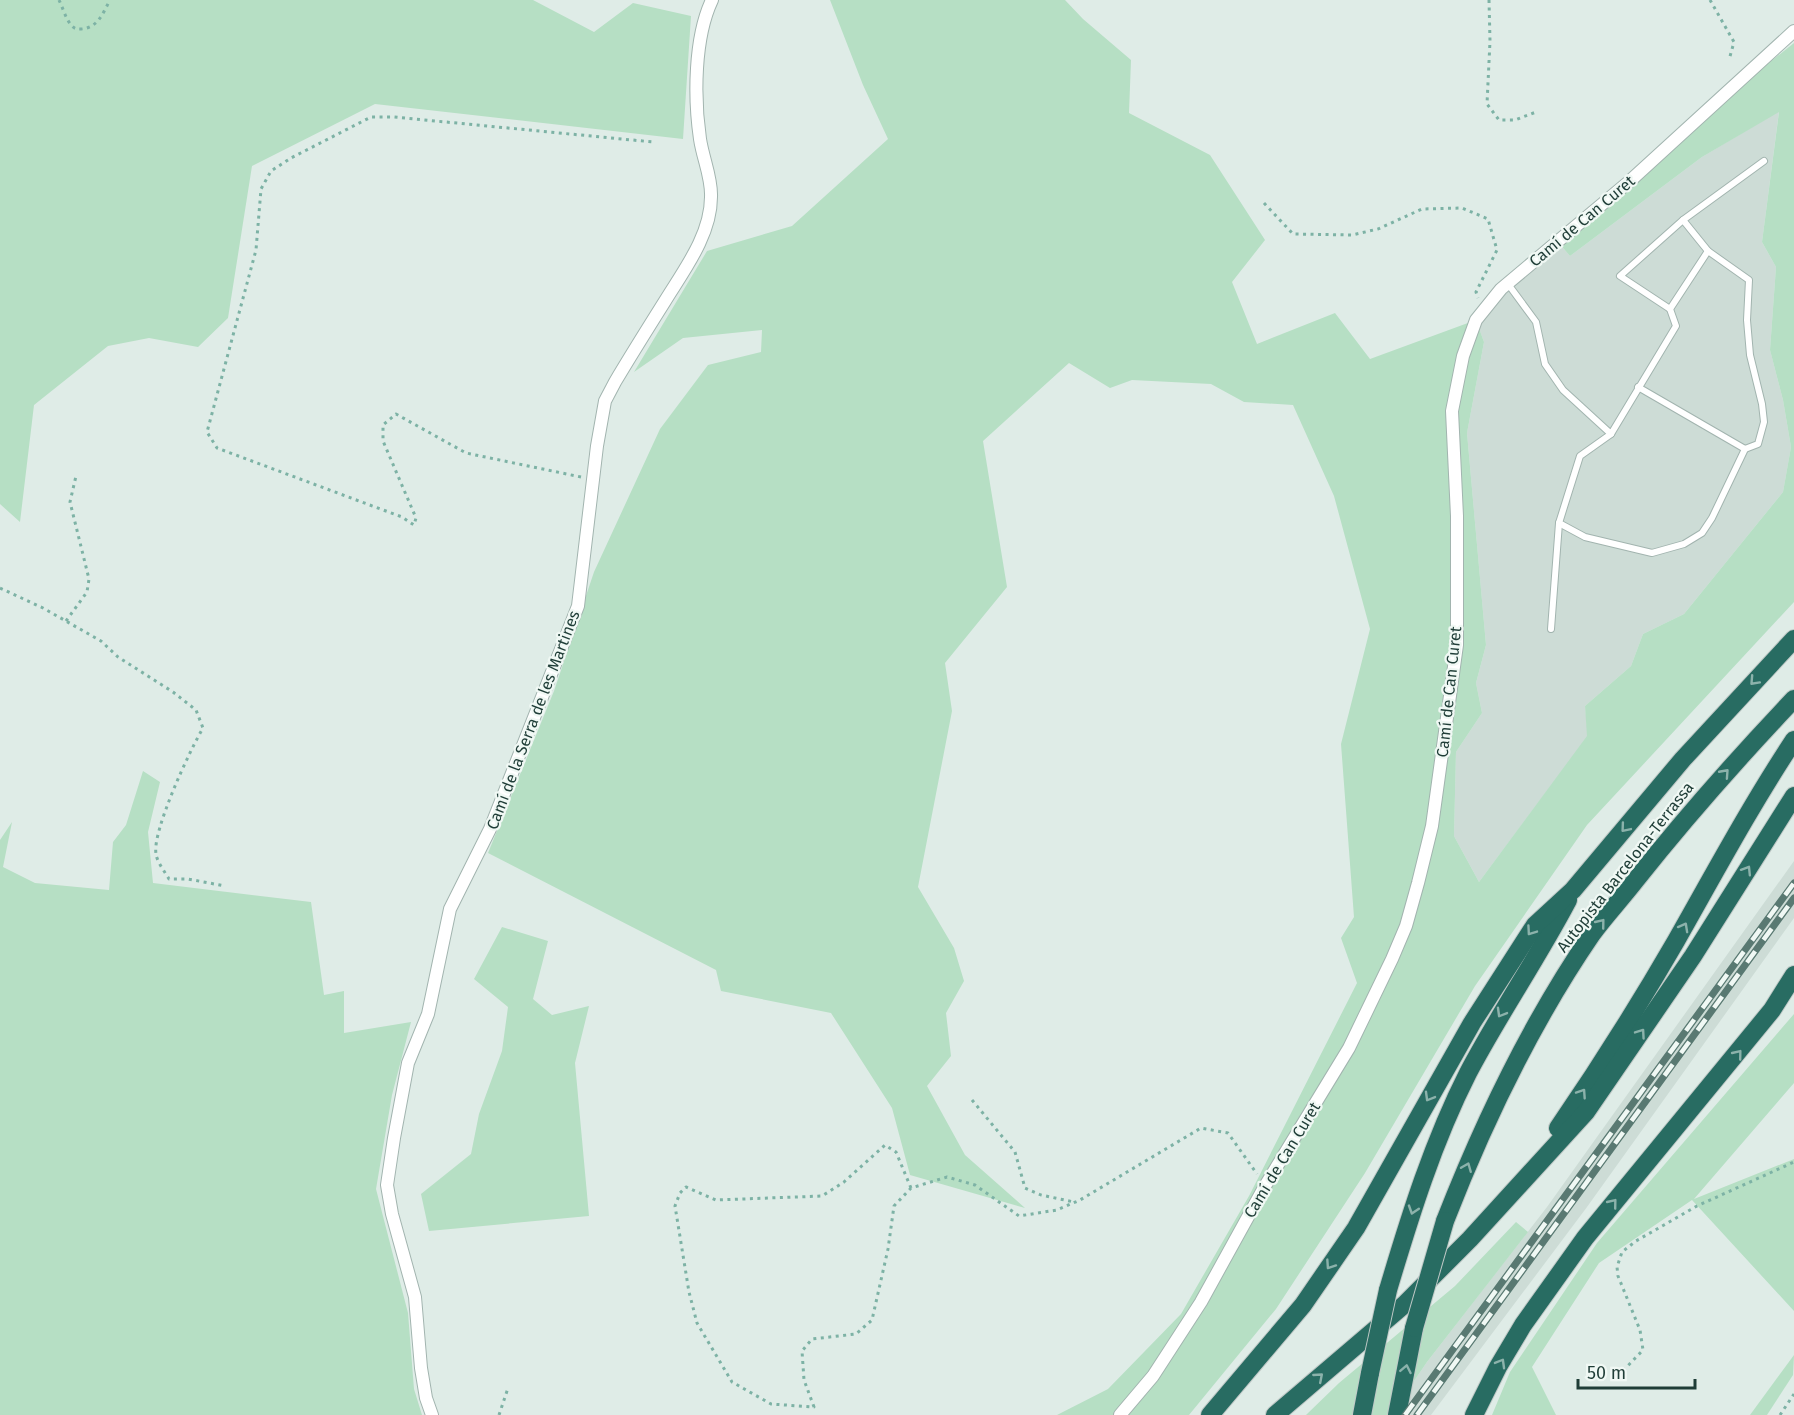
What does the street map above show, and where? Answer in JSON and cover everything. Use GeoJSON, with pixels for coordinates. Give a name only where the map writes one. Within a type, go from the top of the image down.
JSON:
{"type":"FeatureCollection","features":[{"type":"Feature","properties":{"kind":"highway"},"geometry":{"type":"LineString","coordinates":[[1210,1415],[1309,1296],[1356,1228],[1472,1023],[1535,925],[1573,890],[1683,759],[1794,639]]}},
{"type":"Feature","properties":{"kind":"highway","name":"Autopista Barcelona-Terrassa"},"geometry":{"type":"LineString","coordinates":[[1398,1412],[1414,1328],[1445,1221],[1477,1143],[1525,1046],[1561,982],[1594,933],[1679,825],[1794,699]]}},
{"type":"Feature","properties":{"kind":"highway"},"geometry":{"type":"LineString","coordinates":[[1525,1176],[1607,1056],[1767,781],[1794,740]]}},
{"type":"Feature","properties":{"kind":"highway"},"geometry":{"type":"LineString","coordinates":[[1275,1415],[1406,1304],[1470,1239],[1525,1176],[1586,1112],[1694,956],[1794,796]]}},
{"type":"Feature","properties":{"kind":"highway"},"geometry":{"type":"LineString","coordinates":[[1362,1415],[1388,1290],[1422,1182],[1467,1075],[1502,1010],[1550,935],[1573,890]]}},
{"type":"Feature","properties":{"kind":"highway"},"geometry":{"type":"LineString","coordinates":[[1474,1415],[1523,1325],[1585,1238],[1751,1038],[1773,1010],[1794,975]]}},
{"type":"Feature","properties":{"kind":"street","name":"Camí de la Serra de les Martines"},"geometry":{"type":"LineString","coordinates":[[432,1415],[426,1398],[421,1368],[415,1297],[392,1214],[387,1185],[408,1064],[428,1014],[450,909],[490,829],[578,606],[592,478],[605,401],[699,244],[709,214],[711,197],[700,141],[696,86],[703,25],[712,0]]}},
{"type":"Feature","properties":{"kind":"street","name":"Camí de Can Curet"},"geometry":{"type":"LineString","coordinates":[[1120,1415],[1153,1376],[1201,1302],[1265,1186],[1350,1048],[1406,926],[1432,825],[1457,645],[1457,516],[1452,411],[1463,356],[1476,320],[1508,284],[1631,180],[1794,31]]}},
{"type":"Feature","properties":{"kind":"lane"},"geometry":{"type":"LineString","coordinates":[[1551,629],[1559,523],[1580,456],[1611,434],[1676,326],[1670,309],[1620,276],[1683,220],[1764,161]]}},
{"type":"Feature","properties":{"kind":"lane"},"geometry":{"type":"LineString","coordinates":[[1559,523],[1585,537],[1652,553],[1684,544],[1702,533],[1712,518],[1745,449],[1758,444],[1764,422],[1750,355],[1747,320],[1749,280],[1708,251],[1683,220]]}},
{"type":"Feature","properties":{"kind":"lane"},"geometry":{"type":"LineString","coordinates":[[1670,309],[1708,251]]}},
{"type":"Feature","properties":{"kind":"lane"},"geometry":{"type":"LineString","coordinates":[[1508,284],[1536,322],[1545,364],[1563,390],[1611,434]]}},
{"type":"Feature","properties":{"kind":"lane"},"geometry":{"type":"LineString","coordinates":[[1638,387],[1745,449]]}},
{"type":"Feature","properties":{"kind":"path"},"geometry":{"type":"LineString","coordinates":[[59,0],[72,26],[78,29],[92,27],[98,22],[110,0]]}},
{"type":"Feature","properties":{"kind":"path"},"geometry":{"type":"LineString","coordinates":[[1489,0],[1487,104],[1499,120],[1515,120],[1536,112]]}},
{"type":"Feature","properties":{"kind":"path"},"geometry":{"type":"LineString","coordinates":[[1710,0],[1734,42],[1729,60]]}},
{"type":"Feature","properties":{"kind":"path"},"geometry":{"type":"LineString","coordinates":[[592,478],[466,453],[396,414],[383,425],[383,441],[416,518],[414,525],[402,517],[217,448],[207,432],[256,250],[261,189],[271,171],[370,117],[394,117],[653,142]]}},
{"type":"Feature","properties":{"kind":"path"},"geometry":{"type":"LineString","coordinates":[[1264,203],[1293,234],[1352,235],[1378,229],[1422,209],[1462,208],[1488,219],[1497,250],[1476,292],[1484,311]]}},
{"type":"Feature","properties":{"kind":"path"},"geometry":{"type":"LineString","coordinates":[[66,621],[87,592],[89,579],[70,502],[76,476]]}},
{"type":"Feature","properties":{"kind":"path"},"geometry":{"type":"LineString","coordinates":[[0,588],[44,608],[102,641],[118,657],[173,692],[196,710],[203,728],[191,749],[161,824],[156,854],[169,879],[188,879],[225,886]]}},
{"type":"Feature","properties":{"kind":"path"},"geometry":{"type":"LineString","coordinates":[[972,1100],[1015,1152],[1025,1188],[1041,1195],[1076,1202]]}},
{"type":"Feature","properties":{"kind":"path"},"geometry":{"type":"LineString","coordinates":[[910,1188],[896,1152],[885,1145],[844,1182],[822,1196],[716,1200],[686,1187],[680,1193],[675,1206],[688,1292],[697,1323],[732,1382],[771,1404],[814,1407],[804,1380],[802,1351],[812,1339],[856,1334],[872,1320],[888,1249],[894,1206],[910,1188],[947,1177],[975,1185],[1019,1216],[1057,1210],[1076,1202],[1201,1128],[1228,1133],[1265,1186]]}},
{"type":"Feature","properties":{"kind":"path"},"geometry":{"type":"LineString","coordinates":[[1618,1376],[1643,1350],[1640,1330],[1618,1276],[1617,1267],[1622,1252],[1636,1241],[1697,1206],[1794,1162]]}},
{"type":"Feature","properties":{"kind":"path"},"geometry":{"type":"LineString","coordinates":[[500,1415],[508,1388]]}},
{"type":"Feature","properties":{"kind":"path"},"geometry":{"type":"LineString","coordinates":[[1780,1415],[1794,1394]]}},
{"type":"Feature","properties":{"kind":"shaded area"},"geometry":{"type":"Polygon","coordinates":[[[1779,111],[1762,242],[1776,267],[1770,350],[1783,400],[1791,447],[1783,492],[1684,614],[1643,634],[1631,666],[1585,706],[1588,736],[1479,882],[1454,836],[1456,752],[1482,713],[1476,683],[1486,645],[1467,433],[1484,342],[1476,320],[1558,242],[1570,256],[1702,157],[1779,111]]]}},
{"type":"Feature","properties":{"kind":"shaded area"},"geometry":{"type":"Polygon","coordinates":[[[1794,861],[1794,918],[1587,1207],[1431,1415],[1391,1415],[1427,1362],[1547,1207],[1794,861]]]}},
{"type":"Feature","properties":{"kind":"green space"},"geometry":{"type":"Polygon","coordinates":[[[0,0],[533,0],[594,32],[633,3],[691,16],[683,139],[375,104],[252,166],[228,318],[198,347],[149,338],[108,346],[34,405],[20,522],[0,504],[0,0]]]}},
{"type":"Feature","properties":{"kind":"green space"},"geometry":{"type":"Polygon","coordinates":[[[830,0],[1065,0],[1083,19],[1131,60],[1129,113],[1210,155],[1265,240],[1232,282],[1257,344],[1335,313],[1370,359],[1476,320],[1484,342],[1467,433],[1486,645],[1476,683],[1482,713],[1456,752],[1454,836],[1479,882],[1587,736],[1585,706],[1631,666],[1643,634],[1684,614],[1783,492],[1791,447],[1783,400],[1770,350],[1776,267],[1762,242],[1779,112],[1702,157],[1570,256],[1558,242],[1632,171],[1794,43],[1794,602],[1587,825],[1475,986],[1365,1173],[1276,1309],[1189,1415],[1057,1415],[1108,1389],[1181,1314],[1249,1196],[1357,983],[1341,938],[1354,917],[1341,744],[1370,629],[1334,496],[1293,405],[1244,402],[1211,384],[1132,380],[1110,388],[1069,363],[983,441],[1007,587],[945,663],[952,711],[918,887],[954,948],[964,981],[946,1013],[951,1056],[927,1086],[965,1155],[1025,1208],[910,1175],[892,1108],[831,1013],[721,991],[716,970],[488,853],[554,691],[594,572],[660,429],[708,365],[761,352],[762,330],[683,338],[634,372],[707,251],[792,226],[888,139],[863,85],[830,0]]]}},
{"type":"Feature","properties":{"kind":"green space"},"geometry":{"type":"Polygon","coordinates":[[[143,771],[160,782],[148,832],[153,883],[311,902],[324,995],[344,991],[344,1033],[411,1022],[392,1095],[376,1189],[408,1313],[414,1389],[422,1415],[0,1415],[0,840],[12,822],[3,867],[35,883],[109,890],[113,842],[126,825],[143,771]]]}},
{"type":"Feature","properties":{"kind":"green space"},"geometry":{"type":"Polygon","coordinates":[[[502,927],[548,941],[533,999],[552,1015],[589,1006],[575,1063],[589,1216],[429,1231],[421,1194],[471,1154],[479,1114],[502,1051],[508,1007],[474,979],[502,927]]]}},
{"type":"Feature","properties":{"kind":"green space"},"geometry":{"type":"Polygon","coordinates":[[[1794,1014],[1794,1083],[1694,1199],[1794,1159],[1794,1311],[1692,1200],[1599,1263],[1532,1367],[1556,1415],[1492,1415],[1510,1372],[1597,1243],[1794,1014]]]}},
{"type":"Feature","properties":{"kind":"green space"},"geometry":{"type":"Polygon","coordinates":[[[1516,1222],[1528,1232],[1427,1362],[1391,1415],[1306,1415],[1339,1383],[1455,1286],[1516,1222]]]}},
{"type":"Feature","properties":{"kind":"green space"},"geometry":{"type":"Polygon","coordinates":[[[1794,1355],[1793,1375],[1767,1415],[1750,1415],[1794,1355]]]}},
{"type":"Feature","properties":{"kind":"railway"},"geometry":{"type":"LineString","coordinates":[[1405,1415],[1794,883]]}},
{"type":"Feature","properties":{"kind":"railway"},"geometry":{"type":"LineString","coordinates":[[1417,1415],[1794,898]]}}]}
